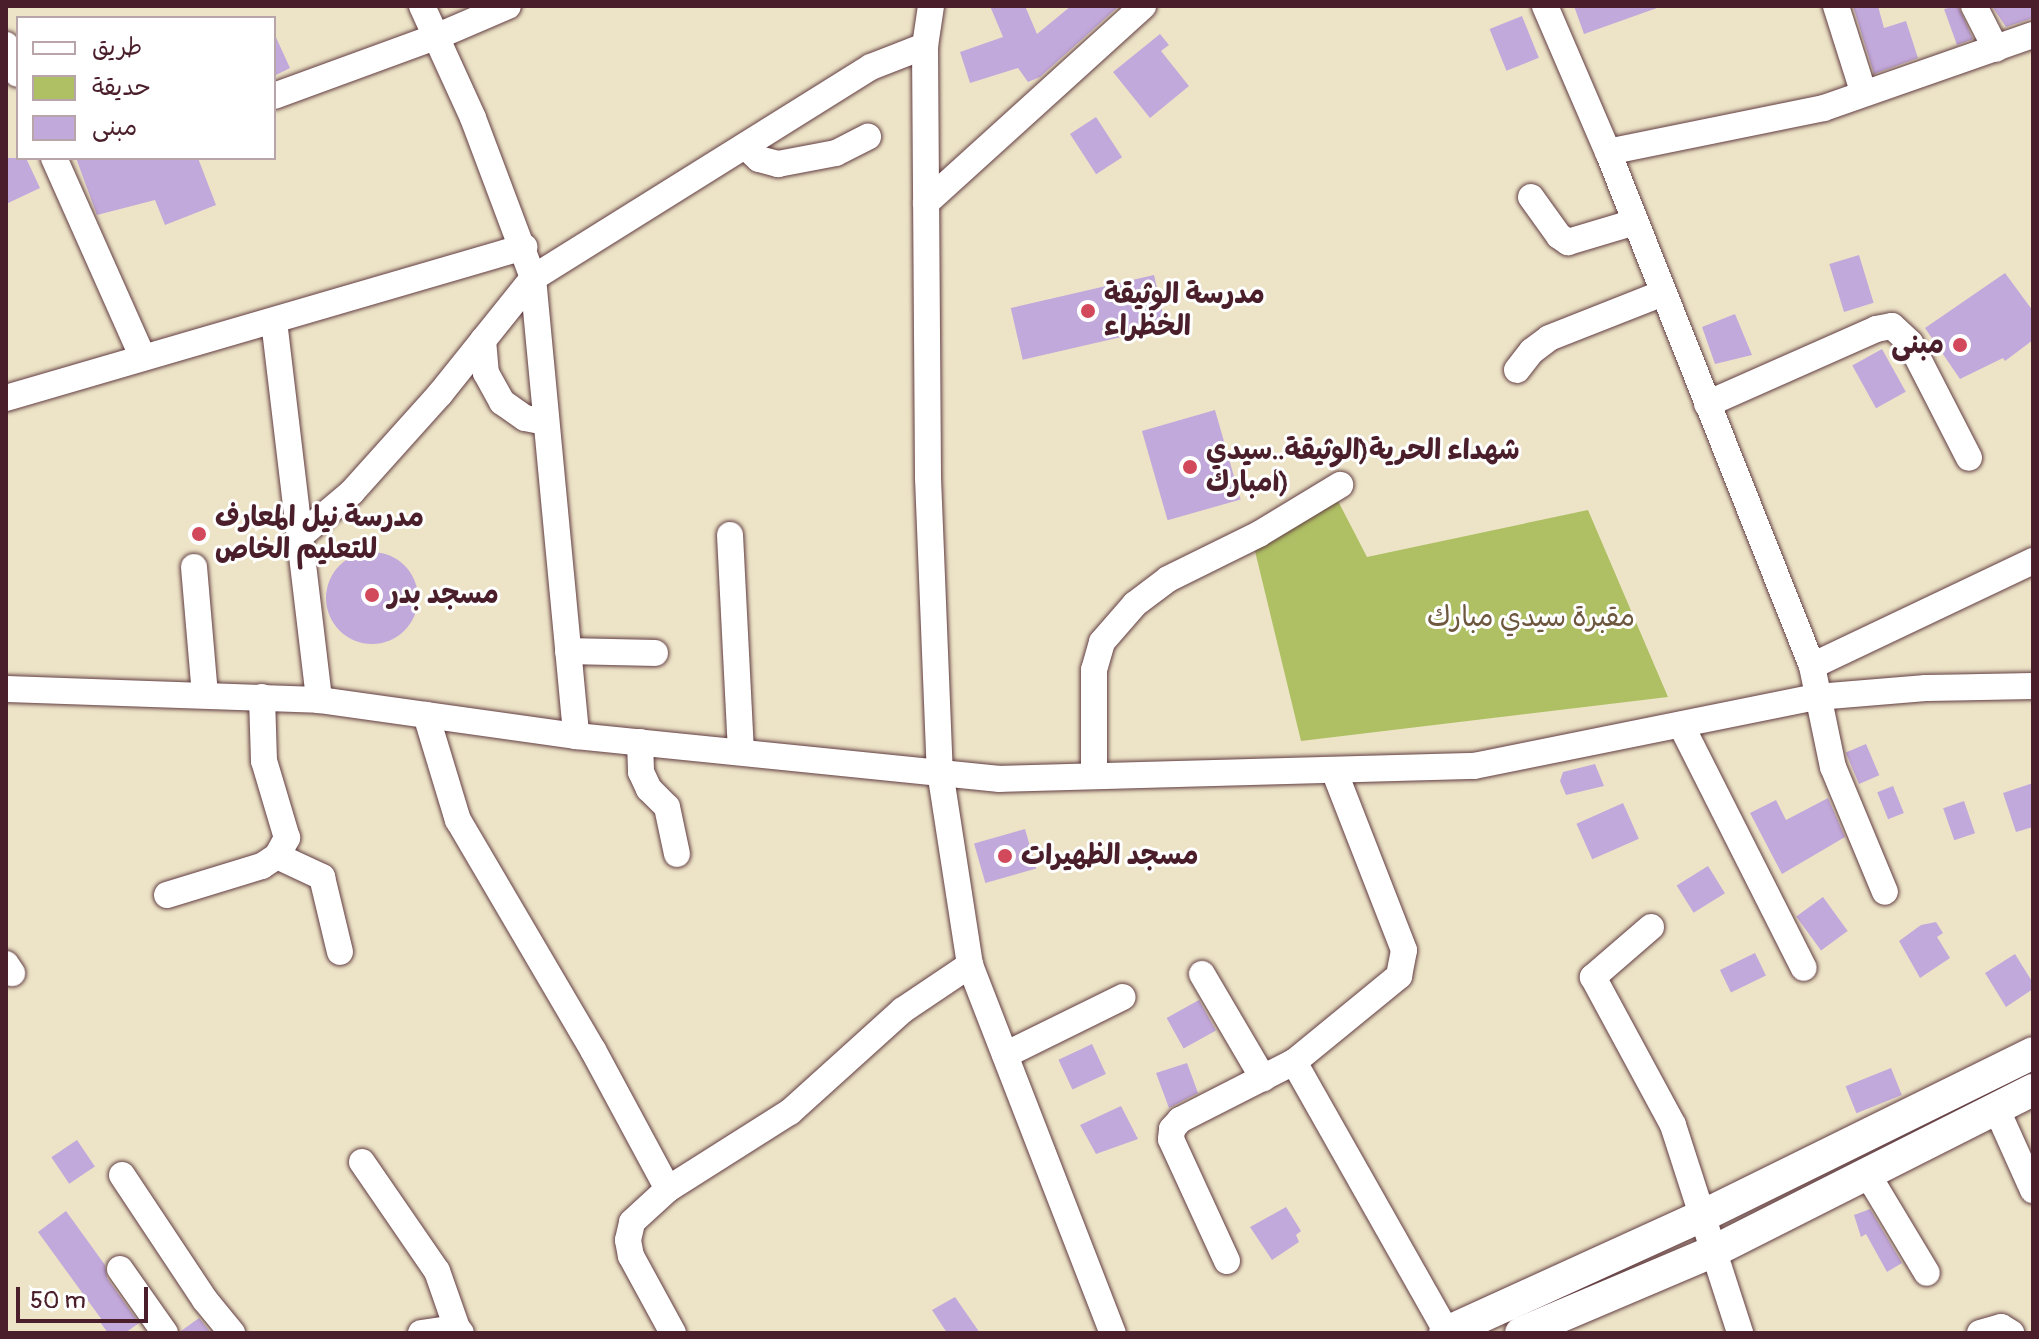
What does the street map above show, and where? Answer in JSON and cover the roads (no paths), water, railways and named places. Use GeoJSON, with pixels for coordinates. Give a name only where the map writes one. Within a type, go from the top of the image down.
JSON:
{"type":"FeatureCollection","features":[{"type":"Feature","properties":{"kind":"main road"},"geometry":{"type":"LineString","coordinates":[[1446,1332],[1700,1217],[2033,1053]]}},
{"type":"Feature","properties":{"kind":"main road"},"geometry":{"type":"LineString","coordinates":[[1521,1333],[1712,1252],[2033,1090]]}},
{"type":"Feature","properties":{"kind":"street"},"geometry":{"type":"LineString","coordinates":[[422,6],[438,36],[524,247],[533,278],[576,736]]}},
{"type":"Feature","properties":{"kind":"street"},"geometry":{"type":"LineString","coordinates":[[276,95],[438,36],[508,6]]}},
{"type":"Feature","properties":{"kind":"street"},"geometry":{"type":"LineString","coordinates":[[931,6],[925,46],[928,478],[940,771],[970,965],[1113,1333]]}},
{"type":"Feature","properties":{"kind":"street"},"geometry":{"type":"LineString","coordinates":[[926,203],[1143,6]]}},
{"type":"Feature","properties":{"kind":"street"},"geometry":{"type":"LineString","coordinates":[[1545,6],[1608,152],[1812,666],[1833,767],[1885,892]]}},
{"type":"Feature","properties":{"kind":"street"},"geometry":{"type":"LineString","coordinates":[[1836,6],[1863,91]]}},
{"type":"Feature","properties":{"kind":"street"},"geometry":{"type":"LineString","coordinates":[[1974,6],[1996,49]]}},
{"type":"Feature","properties":{"kind":"street"},"geometry":{"type":"LineString","coordinates":[[1608,152],[1824,108],[1863,91],[2033,35]]}},
{"type":"Feature","properties":{"kind":"street"},"geometry":{"type":"LineString","coordinates":[[6,45],[16,69]]}},
{"type":"Feature","properties":{"kind":"street"},"geometry":{"type":"LineString","coordinates":[[300,536],[352,492],[533,278],[871,67],[925,46]]}},
{"type":"Feature","properties":{"kind":"street"},"geometry":{"type":"LineString","coordinates":[[745,146],[759,159],[778,164],[836,153],[868,137]]}},
{"type":"Feature","properties":{"kind":"street"},"geometry":{"type":"LineString","coordinates":[[55,160],[142,356]]}},
{"type":"Feature","properties":{"kind":"street"},"geometry":{"type":"LineString","coordinates":[[1531,197],[1559,236],[1568,242],[1587,239],[1635,222]]}},
{"type":"Feature","properties":{"kind":"street"},"geometry":{"type":"LineString","coordinates":[[6,398],[524,247]]}},
{"type":"Feature","properties":{"kind":"street"},"geometry":{"type":"LineString","coordinates":[[1517,370],[1532,351],[1549,338],[1663,293]]}},
{"type":"Feature","properties":{"kind":"street"},"geometry":{"type":"LineString","coordinates":[[274,321],[319,700]]}},
{"type":"Feature","properties":{"kind":"street"},"geometry":{"type":"LineString","coordinates":[[1707,404],[1876,329],[1892,326],[1910,343],[1969,458]]}},
{"type":"Feature","properties":{"kind":"street"},"geometry":{"type":"LineString","coordinates":[[483,340],[486,373],[502,402],[525,418],[546,422]]}},
{"type":"Feature","properties":{"kind":"street"},"geometry":{"type":"LineString","coordinates":[[1094,776],[1094,670],[1102,642],[1135,604],[1168,579],[1259,534],[1340,485]]}},
{"type":"Feature","properties":{"kind":"street"},"geometry":{"type":"LineString","coordinates":[[730,535],[741,752]]}},
{"type":"Feature","properties":{"kind":"street"},"geometry":{"type":"LineString","coordinates":[[1812,666],[2033,561]]}},
{"type":"Feature","properties":{"kind":"street"},"geometry":{"type":"LineString","coordinates":[[194,567],[205,695]]}},
{"type":"Feature","properties":{"kind":"street"},"geometry":{"type":"LineString","coordinates":[[568,651],[655,653]]}},
{"type":"Feature","properties":{"kind":"street"},"geometry":{"type":"LineString","coordinates":[[6,689],[319,700],[576,736],[1000,779],[1474,766],[1817,697],[1926,688],[2033,686]]}},
{"type":"Feature","properties":{"kind":"street"},"geometry":{"type":"LineString","coordinates":[[167,895],[262,866],[277,856],[287,838],[264,761],[262,697]]}},
{"type":"Feature","properties":{"kind":"street"},"geometry":{"type":"LineString","coordinates":[[426,715],[458,820],[593,1050],[668,1189]]}},
{"type":"Feature","properties":{"kind":"street"},"geometry":{"type":"LineString","coordinates":[[1681,725],[1804,968]]}},
{"type":"Feature","properties":{"kind":"street"},"geometry":{"type":"LineString","coordinates":[[640,742],[641,772],[649,789],[667,807],[677,854]]}},
{"type":"Feature","properties":{"kind":"street"},"geometry":{"type":"LineString","coordinates":[[1227,1261],[1171,1139],[1172,1129],[1180,1120],[1294,1062],[1399,976],[1404,950],[1334,770]]}},
{"type":"Feature","properties":{"kind":"street"},"geometry":{"type":"LineString","coordinates":[[277,856],[322,877],[340,952]]}},
{"type":"Feature","properties":{"kind":"street"},"geometry":{"type":"LineString","coordinates":[[1651,927],[1593,977],[1673,1125],[1700,1217],[1740,1333]]}},
{"type":"Feature","properties":{"kind":"street"},"geometry":{"type":"LineString","coordinates":[[673,1333],[631,1256],[628,1240],[632,1222],[668,1189],[790,1112],[903,1010],[970,965]]}},
{"type":"Feature","properties":{"kind":"street"},"geometry":{"type":"LineString","coordinates":[[1202,974],[1263,1078]]}},
{"type":"Feature","properties":{"kind":"street"},"geometry":{"type":"LineString","coordinates":[[1005,1055],[1123,997]]}},
{"type":"Feature","properties":{"kind":"street"},"geometry":{"type":"LineString","coordinates":[[1294,1062],[1446,1332]]}},
{"type":"Feature","properties":{"kind":"street"},"geometry":{"type":"LineString","coordinates":[[1997,1110],[2033,1190]]}},
{"type":"Feature","properties":{"kind":"street"},"geometry":{"type":"LineString","coordinates":[[362,1162],[437,1271],[459,1331],[421,1333]]}},
{"type":"Feature","properties":{"kind":"street"},"geometry":{"type":"LineString","coordinates":[[122,1175],[205,1300],[232,1333]]}},
{"type":"Feature","properties":{"kind":"street"},"geometry":{"type":"LineString","coordinates":[[1868,1175],[1927,1273]]}},
{"type":"Feature","properties":{"kind":"street"},"geometry":{"type":"LineString","coordinates":[[120,1269],[165,1333]]}},
{"type":"Feature","properties":{"kind":"street"},"geometry":{"type":"LineString","coordinates":[[1980,1333],[2001,1327],[2011,1333]]}},
{"type":"Feature","properties":{"kind":"place","name":"مدرسة الوثيقة الخظراء"},"geometry":{"type":"Point","coordinates":[1088,311]}},
{"type":"Feature","properties":{"kind":"place","name":"مبنى"},"geometry":{"type":"Point","coordinates":[1960,345]}},
{"type":"Feature","properties":{"kind":"place","name":"شهداء الحرية(الوثيقة..سيدي امبارك)"},"geometry":{"type":"Point","coordinates":[1190,467]}},
{"type":"Feature","properties":{"kind":"place","name":"مدرسة نيل المعارف للتعليم الخاص"},"geometry":{"type":"Point","coordinates":[199,534]}},
{"type":"Feature","properties":{"kind":"place","name":"مسجد بدر"},"geometry":{"type":"Point","coordinates":[372,595]}},
{"type":"Feature","properties":{"kind":"place","name":"مسجد الظهيرات"},"geometry":{"type":"Point","coordinates":[1005,856]}},
{"type":"Feature","properties":{"kind":"park label","name":"مقبرة سيدي مبارك"},"geometry":{"type":"Point","coordinates":[1531,618]}}]}
